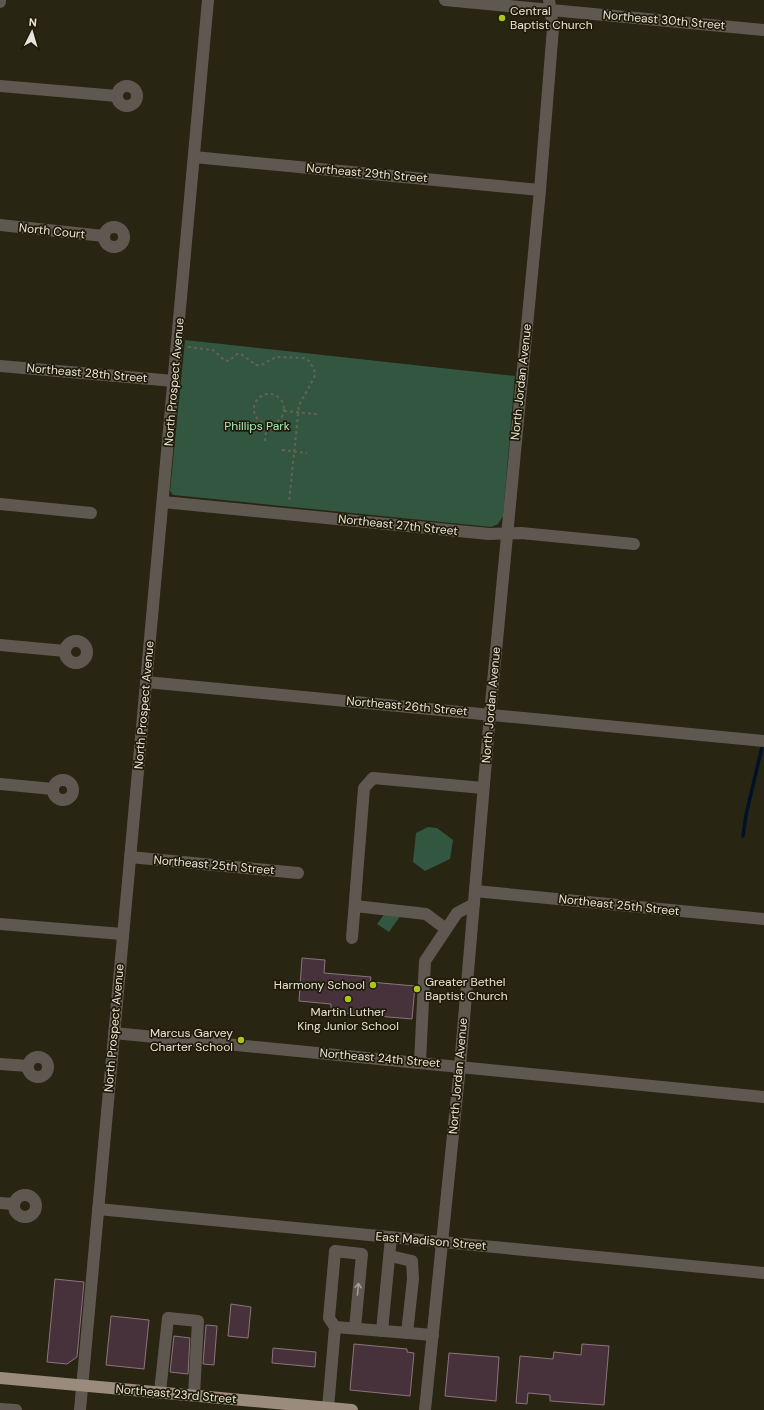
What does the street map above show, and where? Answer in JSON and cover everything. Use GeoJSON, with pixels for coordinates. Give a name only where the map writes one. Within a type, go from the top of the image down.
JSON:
{"type":"FeatureCollection","features":[{"type":"Feature","properties":{"kind":"main road","name":"Northeast 23rd Street"},"geometry":{"type":"LineString","coordinates":[[0,1378],[194,1395],[253,1405],[352,1410]]}},
{"type":"Feature","properties":{"kind":"street","name":"North Prospect Avenue"},"geometry":{"type":"LineString","coordinates":[[80,1410],[122,934],[163,502],[208,0]]}},
{"type":"Feature","properties":{"kind":"street","name":"Northeast 30th Street"},"geometry":{"type":"LineString","coordinates":[[446,0],[550,5],[764,30]]}},
{"type":"Feature","properties":{"kind":"street","name":"North Jordan Avenue"},"geometry":{"type":"LineString","coordinates":[[425,1410],[460,1066],[506,534],[540,190],[552,28],[550,5]]}},
{"type":"Feature","properties":{"kind":"street"},"geometry":{"type":"LineString","coordinates":[[0,86],[117,96]]}},
{"type":"Feature","properties":{"kind":"street","name":"Northeast 29th Street"},"geometry":{"type":"LineString","coordinates":[[194,157],[540,190]]}},
{"type":"Feature","properties":{"kind":"street","name":"North Court"},"geometry":{"type":"LineString","coordinates":[[0,226],[104,236]]}},
{"type":"Feature","properties":{"kind":"street","name":"Northeast 28th Street"},"geometry":{"type":"LineString","coordinates":[[0,366],[174,381]]}},
{"type":"Feature","properties":{"kind":"street","name":"Northeast 27th Street"},"geometry":{"type":"LineString","coordinates":[[163,502],[490,534],[521,533],[634,544]]}},
{"type":"Feature","properties":{"kind":"street"},"geometry":{"type":"LineString","coordinates":[[0,504],[90,513]]}},
{"type":"Feature","properties":{"kind":"street"},"geometry":{"type":"LineString","coordinates":[[0,645],[65,651]]}},
{"type":"Feature","properties":{"kind":"street","name":"Northeast 26th Street"},"geometry":{"type":"LineString","coordinates":[[146,682],[764,740]]}},
{"type":"Feature","properties":{"kind":"street"},"geometry":{"type":"LineString","coordinates":[[352,938],[364,788],[373,778],[483,788]]}},
{"type":"Feature","properties":{"kind":"street"},"geometry":{"type":"LineString","coordinates":[[0,784],[53,789]]}},
{"type":"Feature","properties":{"kind":"street","name":"Northeast 25th Street"},"geometry":{"type":"LineString","coordinates":[[130,857],[298,873]]}},
{"type":"Feature","properties":{"kind":"street","name":"Northeast 25th Street"},"geometry":{"type":"LineString","coordinates":[[475,891],[764,919]]}},
{"type":"Feature","properties":{"kind":"street"},"geometry":{"type":"LineString","coordinates":[[420,1062],[425,961],[457,913],[474,904]]}},
{"type":"Feature","properties":{"kind":"street"},"geometry":{"type":"LineString","coordinates":[[355,906],[426,914],[446,929]]}},
{"type":"Feature","properties":{"kind":"street"},"geometry":{"type":"LineString","coordinates":[[0,924],[122,934]]}},
{"type":"Feature","properties":{"kind":"street","name":"Northeast 24th Street"},"geometry":{"type":"LineString","coordinates":[[114,1033],[764,1097]]}},
{"type":"Feature","properties":{"kind":"street"},"geometry":{"type":"LineString","coordinates":[[0,1064],[28,1066]]}},
{"type":"Feature","properties":{"kind":"street"},"geometry":{"type":"LineString","coordinates":[[0,1203],[14,1204]]}},
{"type":"Feature","properties":{"kind":"street","name":"East Madison Street"},"geometry":{"type":"LineString","coordinates":[[98,1209],[764,1273]]}},
{"type":"Feature","properties":{"kind":"street"},"geometry":{"type":"LineString","coordinates":[[355,1328],[364,1234]]}},
{"type":"Feature","properties":{"kind":"street"},"geometry":{"type":"LineString","coordinates":[[382,1331],[391,1237]]}},
{"type":"Feature","properties":{"kind":"street"},"geometry":{"type":"LineString","coordinates":[[331,1409],[335,1327],[329,1318],[335,1252],[362,1254]]}},
{"type":"Feature","properties":{"kind":"street"},"geometry":{"type":"LineString","coordinates":[[390,1256],[412,1261],[413,1279],[407,1333]]}},
{"type":"Feature","properties":{"kind":"street"},"geometry":{"type":"LineString","coordinates":[[160,1392],[168,1318],[198,1321],[194,1395]]}},
{"type":"Feature","properties":{"kind":"street"},"geometry":{"type":"LineString","coordinates":[[335,1327],[432,1335]]}},
{"type":"Feature","properties":{"kind":"street"},"geometry":{"type":"LineString","coordinates":[[0,1408],[16,1410]]}},
{"type":"Feature","properties":{"kind":"path"},"geometry":{"type":"LineString","coordinates":[[177,346],[213,350],[224,360],[229,361],[237,354],[241,354],[256,365],[261,365],[276,357],[304,358],[312,365],[315,375],[301,400],[299,412],[288,515]]}},
{"type":"Feature","properties":{"kind":"path"},"geometry":{"type":"LineString","coordinates":[[265,394],[275,395],[282,402],[284,410],[279,420],[267,424],[261,422],[254,414],[254,404],[261,396],[265,394]]}},
{"type":"Feature","properties":{"kind":"path"},"geometry":{"type":"LineString","coordinates":[[284,410],[317,414]]}},
{"type":"Feature","properties":{"kind":"path"},"geometry":{"type":"LineString","coordinates":[[265,441],[267,424]]}},
{"type":"Feature","properties":{"kind":"path"},"geometry":{"type":"LineString","coordinates":[[282,450],[308,453]]}},
{"type":"Feature","properties":{"kind":"green space","name":"Phillips Park"},"geometry":{"type":"Polygon","coordinates":[[[185,340],[515,376],[503,516],[498,524],[491,527],[173,495],[170,491],[185,340]]]}},
{"type":"Feature","properties":{"kind":"green space"},"geometry":{"type":"Polygon","coordinates":[[[428,827],[437,828],[453,840],[450,859],[425,871],[413,862],[416,833],[428,827]]]}},
{"type":"Feature","properties":{"kind":"green space"},"geometry":{"type":"Polygon","coordinates":[[[389,908],[401,915],[389,932],[377,924],[389,908]]]}},
{"type":"Feature","properties":{"kind":"building"},"geometry":{"type":"Polygon","coordinates":[[[302,958],[325,960],[324,973],[371,977],[370,982],[415,986],[412,1019],[331,1012],[331,1004],[299,1001],[302,958]]]}},
{"type":"Feature","properties":{"kind":"building"},"geometry":{"type":"Polygon","coordinates":[[[55,1279],[84,1282],[77,1357],[67,1364],[47,1362],[55,1279]]]}},
{"type":"Feature","properties":{"kind":"building"},"geometry":{"type":"Polygon","coordinates":[[[231,1304],[251,1307],[248,1338],[228,1336],[231,1304]]]}},
{"type":"Feature","properties":{"kind":"building"},"geometry":{"type":"Polygon","coordinates":[[[111,1316],[149,1320],[144,1369],[106,1365],[111,1316]]]}},
{"type":"Feature","properties":{"kind":"building"},"geometry":{"type":"Polygon","coordinates":[[[206,1325],[217,1326],[214,1365],[203,1364],[206,1325]]]}},
{"type":"Feature","properties":{"kind":"building"},"geometry":{"type":"Polygon","coordinates":[[[174,1336],[190,1338],[188,1374],[170,1372],[174,1336]]]}},
{"type":"Feature","properties":{"kind":"building"},"geometry":{"type":"Polygon","coordinates":[[[354,1344],[407,1349],[407,1352],[414,1353],[410,1396],[350,1390],[354,1344]]]}},
{"type":"Feature","properties":{"kind":"building"},"geometry":{"type":"Polygon","coordinates":[[[582,1344],[609,1346],[604,1405],[550,1401],[550,1395],[528,1393],[527,1404],[516,1403],[520,1356],[553,1359],[554,1352],[581,1355],[582,1344]]]}},
{"type":"Feature","properties":{"kind":"building"},"geometry":{"type":"Polygon","coordinates":[[[273,1348],[316,1352],[315,1367],[272,1363],[273,1348]]]}},
{"type":"Feature","properties":{"kind":"building"},"geometry":{"type":"Polygon","coordinates":[[[449,1353],[499,1357],[496,1401],[445,1396],[449,1353]]]}},
{"type":"Feature","properties":{"kind":"waterway"},"geometry":{"type":"LineString","coordinates":[[743,836],[746,815],[763,743]]}},
{"type":"Feature","properties":{"kind":"place","name":"Central Baptist Church"},"geometry":{"type":"Point","coordinates":[502,18]}},
{"type":"Feature","properties":{"kind":"place","name":"Harmony School"},"geometry":{"type":"Point","coordinates":[373,985]}},
{"type":"Feature","properties":{"kind":"place","name":"Greater Bethel Baptist Church"},"geometry":{"type":"Point","coordinates":[417,989]}},
{"type":"Feature","properties":{"kind":"place","name":"Martin Luther King Junior School"},"geometry":{"type":"Point","coordinates":[348,999]}},
{"type":"Feature","properties":{"kind":"place","name":"Marcus Garvey Charter School"},"geometry":{"type":"Point","coordinates":[241,1040]}}]}
